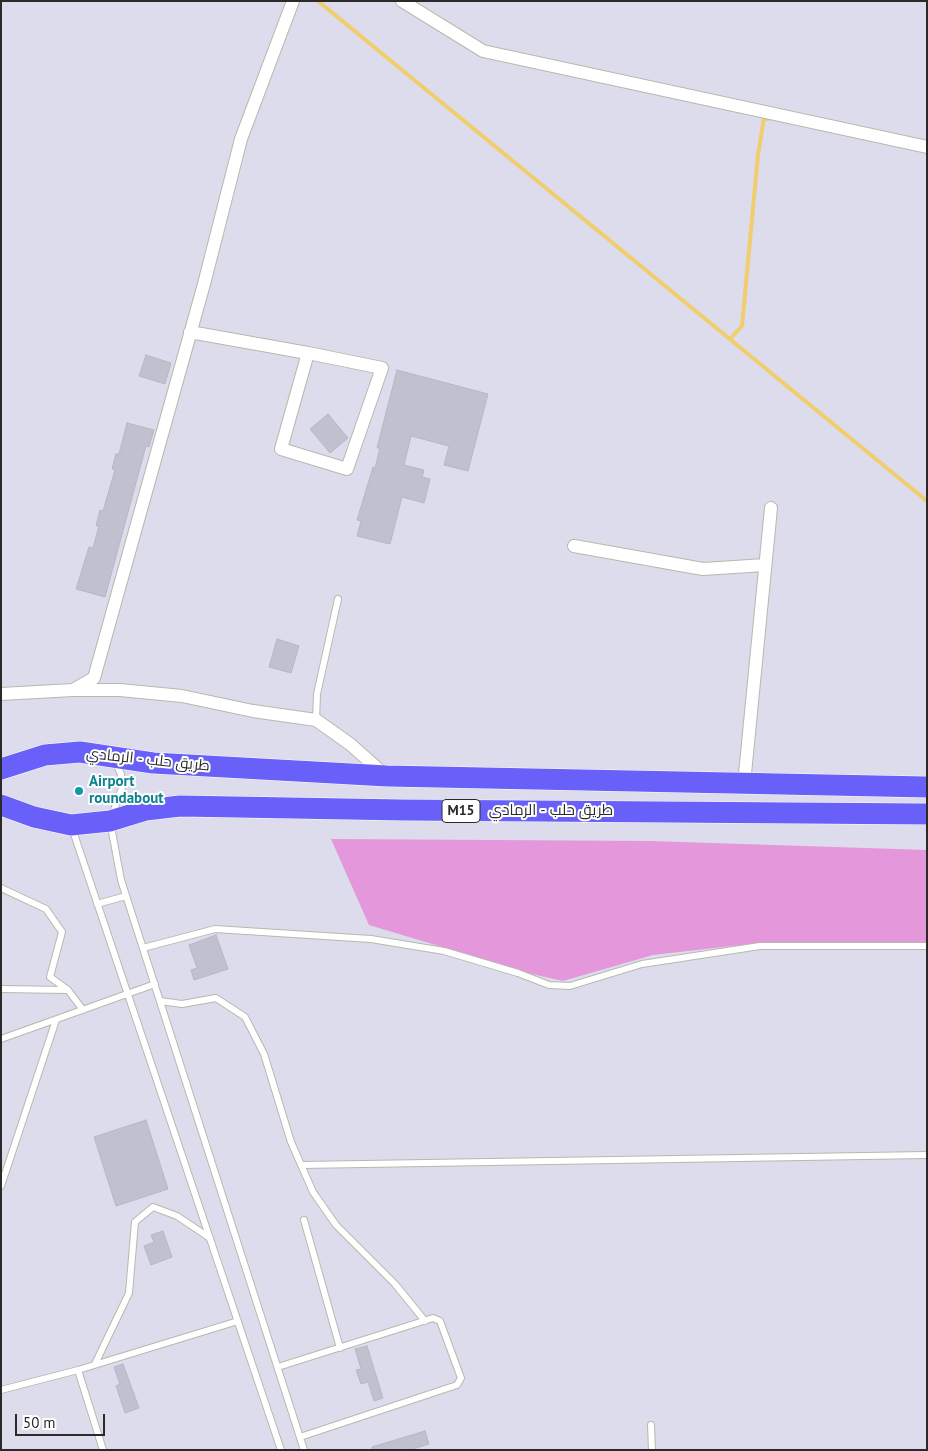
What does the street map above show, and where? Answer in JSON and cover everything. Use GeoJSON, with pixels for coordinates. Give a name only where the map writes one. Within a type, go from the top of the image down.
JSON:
{"type":"FeatureCollection","features":[{"type":"Feature","properties":{"kind":"highway","name":"طريق حلب - الرمادي"},"geometry":{"type":"LineString","coordinates":[[1,769],[62,753],[88,753],[161,764],[387,776],[927,787]]}},
{"type":"Feature","properties":{"kind":"highway","name":"طريق حلب - الرمادي"},"geometry":{"type":"LineString","coordinates":[[1,805],[34,817],[71,825],[110,821],[146,810],[180,806],[927,814]]}},
{"type":"Feature","properties":{"kind":"street"},"geometry":{"type":"LineString","coordinates":[[73,690],[94,678],[190,332],[241,139],[293,1]]}},
{"type":"Feature","properties":{"kind":"street"},"geometry":{"type":"LineString","coordinates":[[402,1],[483,51],[927,147]]}},
{"type":"Feature","properties":{"kind":"street"},"geometry":{"type":"LineString","coordinates":[[190,332],[308,353],[382,368],[347,469],[281,449],[308,353]]}},
{"type":"Feature","properties":{"kind":"street"},"geometry":{"type":"LineString","coordinates":[[744,784],[771,508]]}},
{"type":"Feature","properties":{"kind":"street"},"geometry":{"type":"LineString","coordinates":[[574,546],[703,569],[765,565]]}},
{"type":"Feature","properties":{"kind":"street"},"geometry":{"type":"LineString","coordinates":[[1,694],[73,690],[120,690],[182,696],[253,711],[316,720],[350,744],[387,776]]}},
{"type":"Feature","properties":{"kind":"lane"},"geometry":{"type":"LineString","coordinates":[[316,720],[316,694],[338,599]]}},
{"type":"Feature","properties":{"kind":"lane"},"geometry":{"type":"LineString","coordinates":[[114,757],[120,774],[122,788],[110,821],[126,896],[304,1450]]}},
{"type":"Feature","properties":{"kind":"lane"},"geometry":{"type":"LineString","coordinates":[[71,825],[281,1450]]}},
{"type":"Feature","properties":{"kind":"lane"},"geometry":{"type":"LineString","coordinates":[[1,888],[46,908],[62,932],[50,977],[68,990],[83,1010]]}},
{"type":"Feature","properties":{"kind":"lane"},"geometry":{"type":"LineString","coordinates":[[98,904],[126,896]]}},
{"type":"Feature","properties":{"kind":"lane"},"geometry":{"type":"LineString","coordinates":[[143,948],[215,929],[370,939],[444,951],[518,973],[548,985],[570,986],[642,964],[760,946],[927,946]]}},
{"type":"Feature","properties":{"kind":"lane"},"geometry":{"type":"LineString","coordinates":[[1,1039],[155,984]]}},
{"type":"Feature","properties":{"kind":"lane"},"geometry":{"type":"LineString","coordinates":[[1,989],[68,990]]}},
{"type":"Feature","properties":{"kind":"lane"},"geometry":{"type":"LineString","coordinates":[[160,1001],[182,1004],[216,998],[245,1017],[264,1054],[291,1142],[313,1192],[336,1225],[395,1284],[426,1321]]}},
{"type":"Feature","properties":{"kind":"lane"},"geometry":{"type":"LineString","coordinates":[[1,1186],[56,1020]]}},
{"type":"Feature","properties":{"kind":"lane"},"geometry":{"type":"LineString","coordinates":[[301,1165],[927,1155]]}},
{"type":"Feature","properties":{"kind":"lane"},"geometry":{"type":"LineString","coordinates":[[96,1364],[128,1293],[135,1222],[153,1207],[177,1216],[210,1238]]}},
{"type":"Feature","properties":{"kind":"lane"},"geometry":{"type":"LineString","coordinates":[[304,1220],[340,1348]]}},
{"type":"Feature","properties":{"kind":"lane"},"geometry":{"type":"LineString","coordinates":[[278,1367],[433,1318],[440,1321],[460,1378],[458,1384],[300,1437]]}},
{"type":"Feature","properties":{"kind":"lane"},"geometry":{"type":"LineString","coordinates":[[1,1390],[78,1370],[238,1321]]}},
{"type":"Feature","properties":{"kind":"lane"},"geometry":{"type":"LineString","coordinates":[[78,1370],[103,1450]]}},
{"type":"Feature","properties":{"kind":"lane"},"geometry":{"type":"LineString","coordinates":[[651,1426],[652,1450]]}},
{"type":"Feature","properties":{"kind":"shaded area"},"geometry":{"type":"Polygon","coordinates":[[[331,839],[650,841],[927,850],[927,943],[758,943],[653,955],[563,981],[532,974],[369,925],[331,839]]]}},
{"type":"Feature","properties":{"kind":"building"},"geometry":{"type":"Polygon","coordinates":[[[146,355],[171,363],[165,384],[139,376],[146,355]]]}},
{"type":"Feature","properties":{"kind":"building"},"geometry":{"type":"Polygon","coordinates":[[[397,370],[488,394],[468,471],[444,465],[449,446],[411,436],[404,465],[424,470],[422,477],[430,479],[424,503],[402,497],[390,544],[357,536],[361,521],[357,520],[373,467],[375,468],[380,448],[377,448],[397,370]]]}},
{"type":"Feature","properties":{"kind":"building"},"geometry":{"type":"Polygon","coordinates":[[[328,414],[348,438],[330,453],[310,429],[328,414]]]}},
{"type":"Feature","properties":{"kind":"building"},"geometry":{"type":"Polygon","coordinates":[[[127,423],[154,430],[149,447],[146,446],[105,597],[76,589],[89,547],[93,548],[99,526],[96,526],[100,510],[103,511],[115,470],[112,469],[116,454],[119,454],[127,423]]]}},
{"type":"Feature","properties":{"kind":"building"},"geometry":{"type":"Polygon","coordinates":[[[277,639],[299,646],[291,673],[269,667],[277,639]]]}},
{"type":"Feature","properties":{"kind":"building"},"geometry":{"type":"Polygon","coordinates":[[[216,935],[228,969],[194,980],[191,970],[197,968],[189,945],[216,935]]]}},
{"type":"Feature","properties":{"kind":"building"},"geometry":{"type":"Polygon","coordinates":[[[146,1120],[168,1189],[116,1206],[94,1137],[146,1120]]]}},
{"type":"Feature","properties":{"kind":"building"},"geometry":{"type":"Polygon","coordinates":[[[163,1231],[172,1257],[151,1265],[144,1246],[154,1242],[151,1235],[163,1231]]]}},
{"type":"Feature","properties":{"kind":"building"},"geometry":{"type":"Polygon","coordinates":[[[367,1346],[383,1398],[374,1401],[368,1382],[361,1384],[356,1370],[361,1369],[355,1349],[367,1346]]]}},
{"type":"Feature","properties":{"kind":"building"},"geometry":{"type":"Polygon","coordinates":[[[123,1364],[139,1408],[125,1413],[116,1386],[120,1384],[114,1367],[123,1364]]]}},
{"type":"Feature","properties":{"kind":"building"},"geometry":{"type":"Polygon","coordinates":[[[425,1431],[429,1444],[410,1450],[372,1450],[372,1447],[425,1431]]]}},
{"type":"Feature","properties":{"kind":"waterway"},"geometry":{"type":"LineString","coordinates":[[318,1],[927,501]]}},
{"type":"Feature","properties":{"kind":"waterway"},"geometry":{"type":"LineString","coordinates":[[730,339],[742,326],[758,155],[764,118],[768,119]]}},
{"type":"Feature","properties":{"kind":"place","name":"Airport roundabout"},"geometry":{"type":"Point","coordinates":[79,791]}}]}
